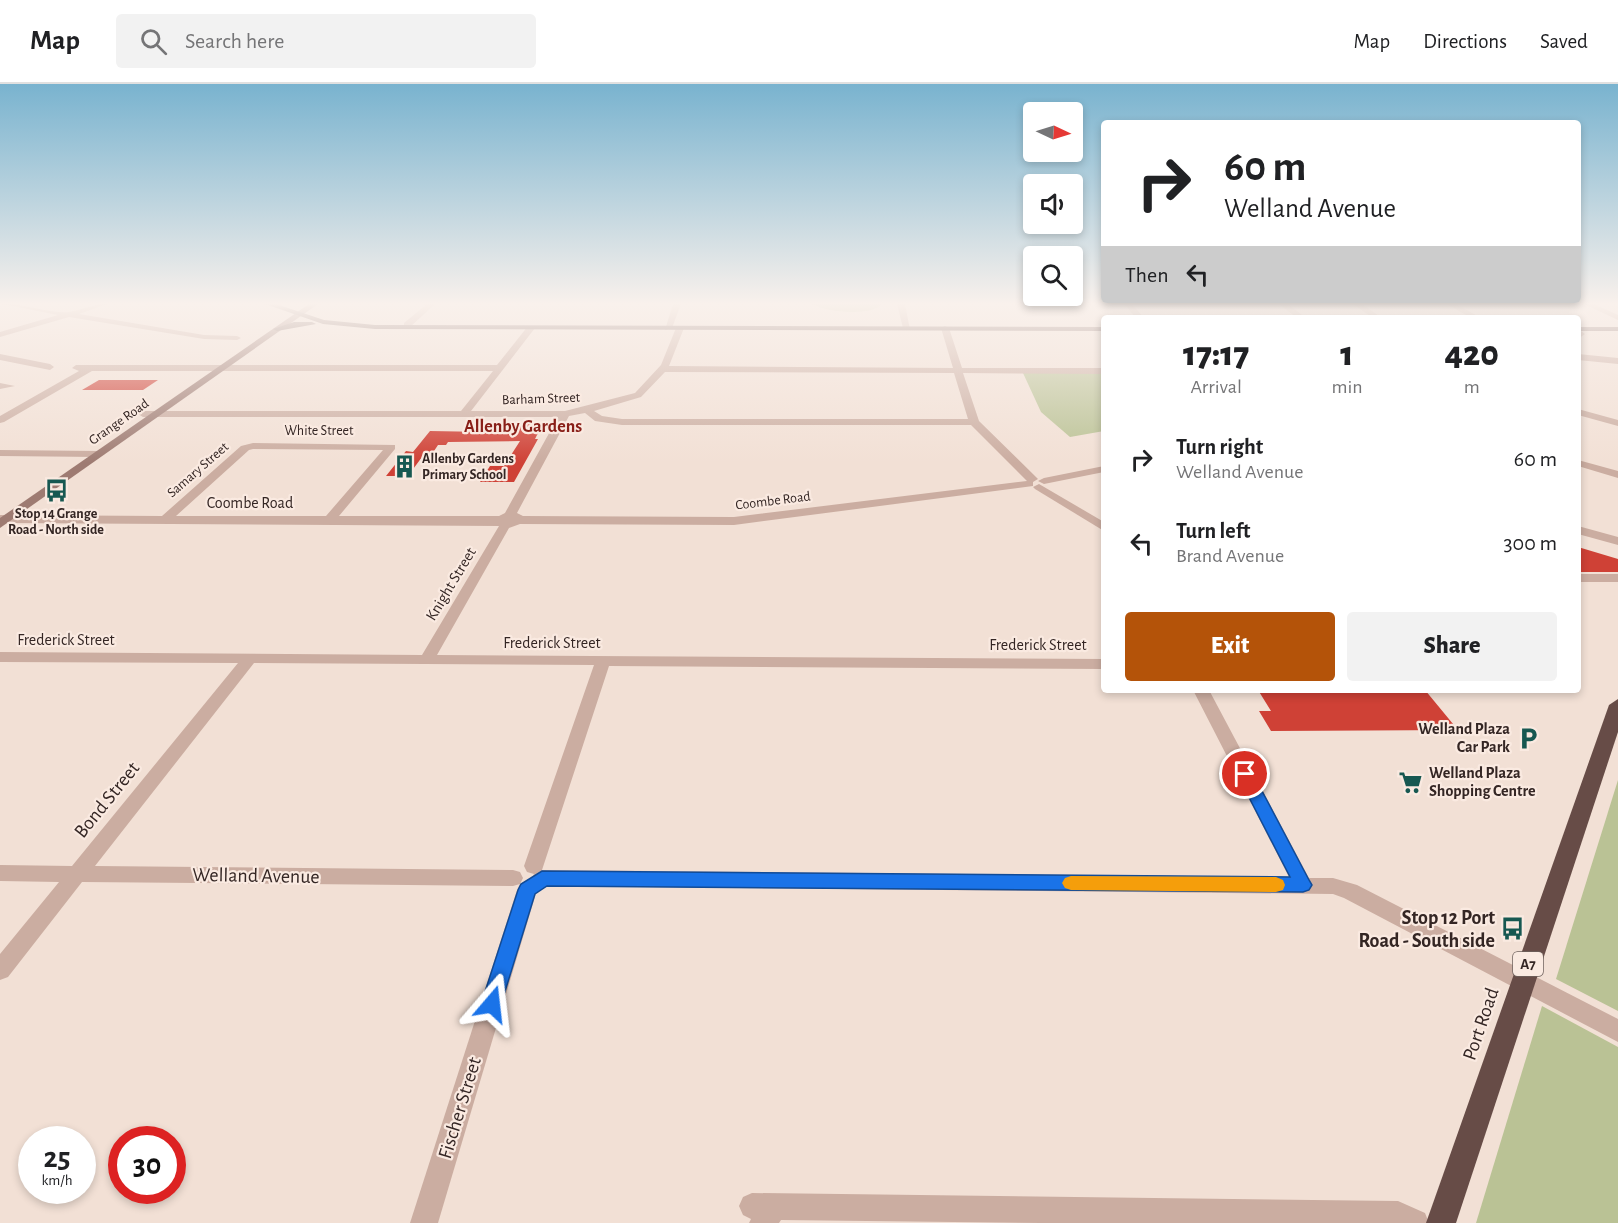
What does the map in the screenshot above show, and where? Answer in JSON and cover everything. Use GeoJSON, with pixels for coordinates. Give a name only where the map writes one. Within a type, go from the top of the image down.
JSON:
{"type":"FeatureCollection","features":[{"type":"Feature","properties":{"kind":"highway","name":"Port Road"},"geometry":{"type":"LineString","coordinates":[[1441,1223],[1522,981],[1612,740],[1618,705]]}},
{"type":"Feature","properties":{"kind":"main road","name":"Grange Road"},"geometry":{"type":"LineString","coordinates":[[2,519],[143,414],[225,357]]}},
{"type":"Feature","properties":{"kind":"main road","name":"Grange Road"},"geometry":{"type":"LineString","coordinates":[[92,454],[156,414],[236,357]]}},
{"type":"Feature","properties":{"kind":"street"},"geometry":{"type":"LineString","coordinates":[[1,357],[50,367]]}},
{"type":"Feature","properties":{"kind":"street"},"geometry":{"type":"LineString","coordinates":[[464,414],[508,357]]}},
{"type":"Feature","properties":{"kind":"street"},"geometry":{"type":"LineString","coordinates":[[587,410],[638,395],[662,369],[667,357]]}},
{"type":"Feature","properties":{"kind":"street"},"geometry":{"type":"LineString","coordinates":[[953,357],[974,422],[1036,483],[1101,525]]}},
{"type":"Feature","properties":{"kind":"street"},"geometry":{"type":"LineString","coordinates":[[1581,357],[1618,361]]}},
{"type":"Feature","properties":{"kind":"street"},"geometry":{"type":"LineString","coordinates":[[76,368],[500,368]]}},
{"type":"Feature","properties":{"kind":"street"},"geometry":{"type":"LineString","coordinates":[[0,420],[90,368]]}},
{"type":"Feature","properties":{"kind":"street"},"geometry":{"type":"LineString","coordinates":[[662,369],[1101,371]]}},
{"type":"Feature","properties":{"kind":"street","name":"Barham Street"},"geometry":{"type":"LineString","coordinates":[[143,414],[565,414],[587,410],[599,419],[622,422],[974,422]]}},
{"type":"Feature","properties":{"kind":"street"},"geometry":{"type":"LineString","coordinates":[[0,411],[14,411]]}},
{"type":"Feature","properties":{"kind":"street"},"geometry":{"type":"LineString","coordinates":[[1581,413],[1618,423]]}},
{"type":"Feature","properties":{"kind":"street","name":"Knight Street"},"geometry":{"type":"LineString","coordinates":[[426,660],[469,583],[479,571],[508,520],[565,414]]}},
{"type":"Feature","properties":{"kind":"street","name":"White Street"},"geometry":{"type":"LineString","coordinates":[[253,446],[391,447],[330,519]]}},
{"type":"Feature","properties":{"kind":"street","name":"Samary Street"},"geometry":{"type":"LineString","coordinates":[[165,519],[245,448],[253,446]]}},
{"type":"Feature","properties":{"kind":"street"},"geometry":{"type":"LineString","coordinates":[[0,453],[92,454]]}},
{"type":"Feature","properties":{"kind":"street"},"geometry":{"type":"LineString","coordinates":[[1581,464],[1618,475]]}},
{"type":"Feature","properties":{"kind":"street","name":"Coombe Road"},"geometry":{"type":"LineString","coordinates":[[2,519],[734,521],[1036,483],[1101,470]]}},
{"type":"Feature","properties":{"kind":"street"},"geometry":{"type":"LineString","coordinates":[[1581,531],[1618,541]]}},
{"type":"Feature","properties":{"kind":"street"},"geometry":{"type":"LineString","coordinates":[[1581,578],[1618,578]]}},
{"type":"Feature","properties":{"kind":"street","name":"Frederick Street"},"geometry":{"type":"LineString","coordinates":[[0,657],[1101,664]]}},
{"type":"Feature","properties":{"kind":"street","name":"Bond Street"},"geometry":{"type":"LineString","coordinates":[[0,970],[249,659]]}},
{"type":"Feature","properties":{"kind":"street","name":"Fischer Street"},"geometry":{"type":"LineString","coordinates":[[424,1223],[529,878],[603,661]]}},
{"type":"Feature","properties":{"kind":"street"},"geometry":{"type":"LineString","coordinates":[[1203,693],[1303,885]]}},
{"type":"Feature","properties":{"kind":"street","name":"Welland Avenue"},"geometry":{"type":"LineString","coordinates":[[0,873],[1333,886],[1350,891],[1618,1031]]}},
{"type":"Feature","properties":{"kind":"street"},"geometry":{"type":"LineString","coordinates":[[763,1212],[1398,1214],[1416,1223]]}},
{"type":"Feature","properties":{"kind":"green space"},"geometry":{"type":"Polygon","coordinates":[[[1023,373],[1101,373],[1101,432],[1070,437],[1041,412],[1023,373]]]}},
{"type":"Feature","properties":{"kind":"green space"},"geometry":{"type":"Polygon","coordinates":[[[1618,780],[1618,1011],[1556,979],[1618,780]]]}},
{"type":"Feature","properties":{"kind":"green space"},"geometry":{"type":"Polygon","coordinates":[[[1542,1006],[1618,1047],[1618,1223],[1476,1223],[1542,1006]]]}},
{"type":"Feature","properties":{"kind":"building"},"geometry":{"type":"Polygon","coordinates":[[[99,380],[158,380],[143,390],[82,390],[99,380]]]}},
{"type":"Feature","properties":{"kind":"building"},"geometry":{"type":"Polygon","coordinates":[[[500,422],[542,425],[535,439],[538,439],[514,482],[480,482],[490,466],[504,466],[520,441],[448,442],[446,445],[438,445],[430,457],[422,457],[408,476],[386,476],[406,451],[413,452],[430,431],[487,432],[500,422]]]}},
{"type":"Feature","properties":{"kind":"building"},"geometry":{"type":"Polygon","coordinates":[[[1581,548],[1618,559],[1618,572],[1581,572],[1581,548]]]}},
{"type":"Feature","properties":{"kind":"building","name":"Welland Plaza Shopping Centre"},"geometry":{"type":"Polygon","coordinates":[[[1260,693],[1427,693],[1458,730],[1271,731],[1259,711],[1271,711],[1260,693]]]}},
{"type":"Feature","properties":{"kind":"slow traffic"},"geometry":{"type":"LineString","coordinates":[[1071,883],[1276,885]]}},
{"type":"Feature","properties":{"kind":"place","name":"Allenby Gardens Primary School"},"geometry":{"type":"Point","coordinates":[404,467]}},
{"type":"Feature","properties":{"kind":"place","name":"Stop 14 Grange Road - North side"},"geometry":{"type":"Point","coordinates":[56,490]}},
{"type":"Feature","properties":{"kind":"place","name":"Welland Plaza Car Park"},"geometry":{"type":"Point","coordinates":[1528,738]}},
{"type":"Feature","properties":{"kind":"place","name":"Welland Plaza Shopping Centre"},"geometry":{"type":"Point","coordinates":[1411,782]}},
{"type":"Feature","properties":{"kind":"place","name":"Stop 12 Port Road - South side"},"geometry":{"type":"Point","coordinates":[1513,929]}},
{"type":"Feature","properties":{"kind":"district","name":"Allenby Gardens"},"geometry":{"type":"Point","coordinates":[523,427]}},
{"type":"Feature","properties":{"kind":"route"},"geometry":{"type":"LineString","coordinates":[[492,1004],[527,890],[537,885],[542,878],[1303,885],[1245,774]]}}]}
